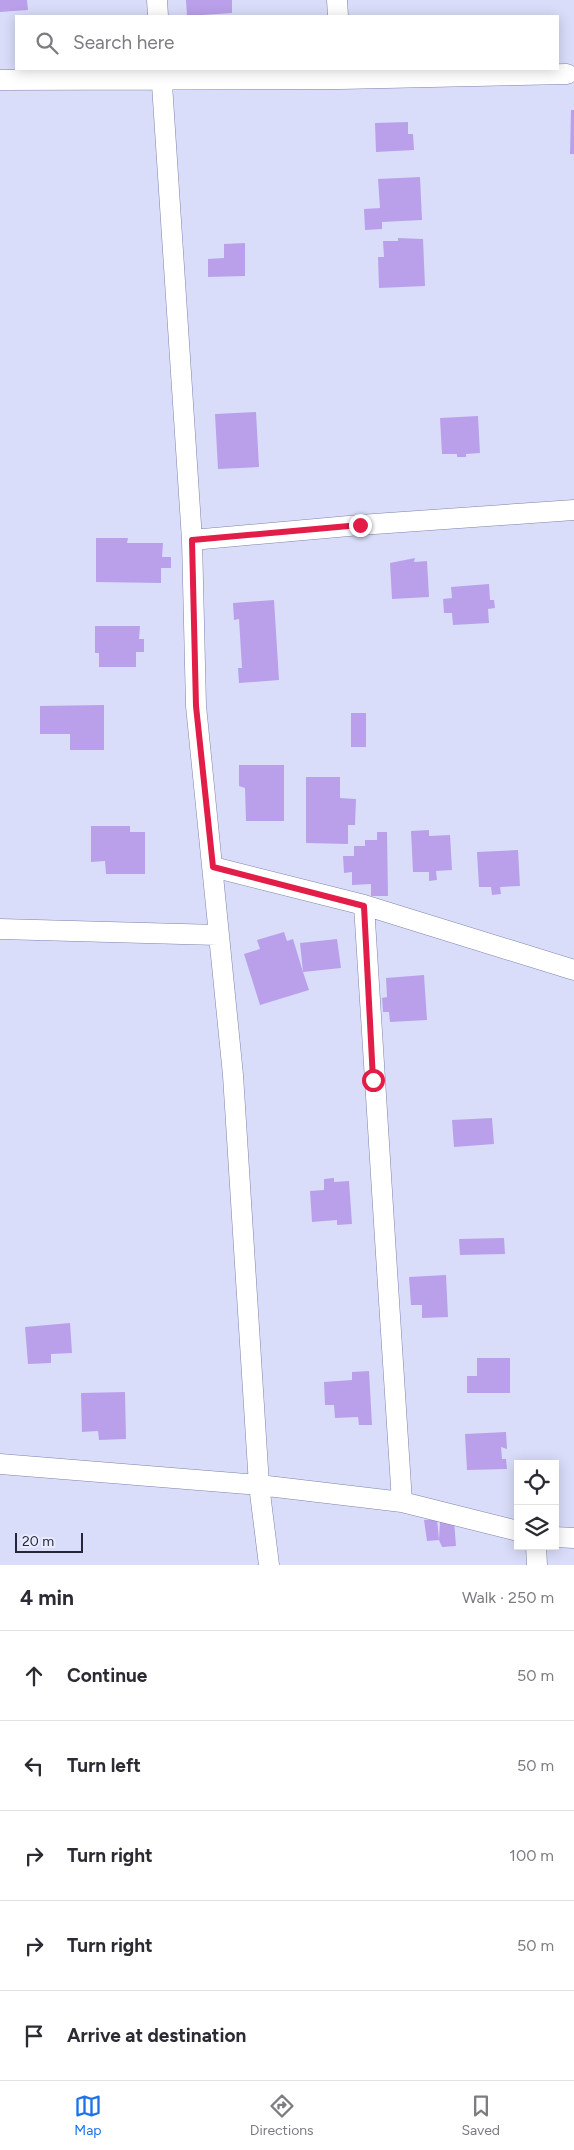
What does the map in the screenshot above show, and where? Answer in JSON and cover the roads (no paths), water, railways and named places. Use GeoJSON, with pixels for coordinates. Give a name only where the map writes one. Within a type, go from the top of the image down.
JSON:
{"type":"FeatureCollection","features":[{"type":"Feature","properties":{"kind":"street"},"geometry":{"type":"LineString","coordinates":[[157,0],[158,15]]}},
{"type":"Feature","properties":{"kind":"street"},"geometry":{"type":"LineString","coordinates":[[337,0],[338,15]]}},
{"type":"Feature","properties":{"kind":"street"},"geometry":{"type":"LineString","coordinates":[[162,74],[192,540],[196,706],[233,1075],[259,1485],[269,1565]]}},
{"type":"Feature","properties":{"kind":"street"},"geometry":{"type":"LineString","coordinates":[[0,80],[162,74],[566,74]]}},
{"type":"Feature","properties":{"kind":"street"},"geometry":{"type":"LineString","coordinates":[[192,540],[360,525],[574,510]]}},
{"type":"Feature","properties":{"kind":"street"},"geometry":{"type":"LineString","coordinates":[[213,867],[364,906],[574,970]]}},
{"type":"Feature","properties":{"kind":"street"},"geometry":{"type":"LineString","coordinates":[[364,906],[373,1080],[387,1259],[402,1502]]}},
{"type":"Feature","properties":{"kind":"street"},"geometry":{"type":"LineString","coordinates":[[0,929],[218,935]]}},
{"type":"Feature","properties":{"kind":"street"},"geometry":{"type":"LineString","coordinates":[[0,1464],[259,1485],[402,1502],[514,1530]]}},
{"type":"Feature","properties":{"kind":"street"},"geometry":{"type":"LineString","coordinates":[[559,1537],[574,1538]]}},
{"type":"Feature","properties":{"kind":"street"},"geometry":{"type":"LineString","coordinates":[[536,1550],[537,1565]]}}]}
